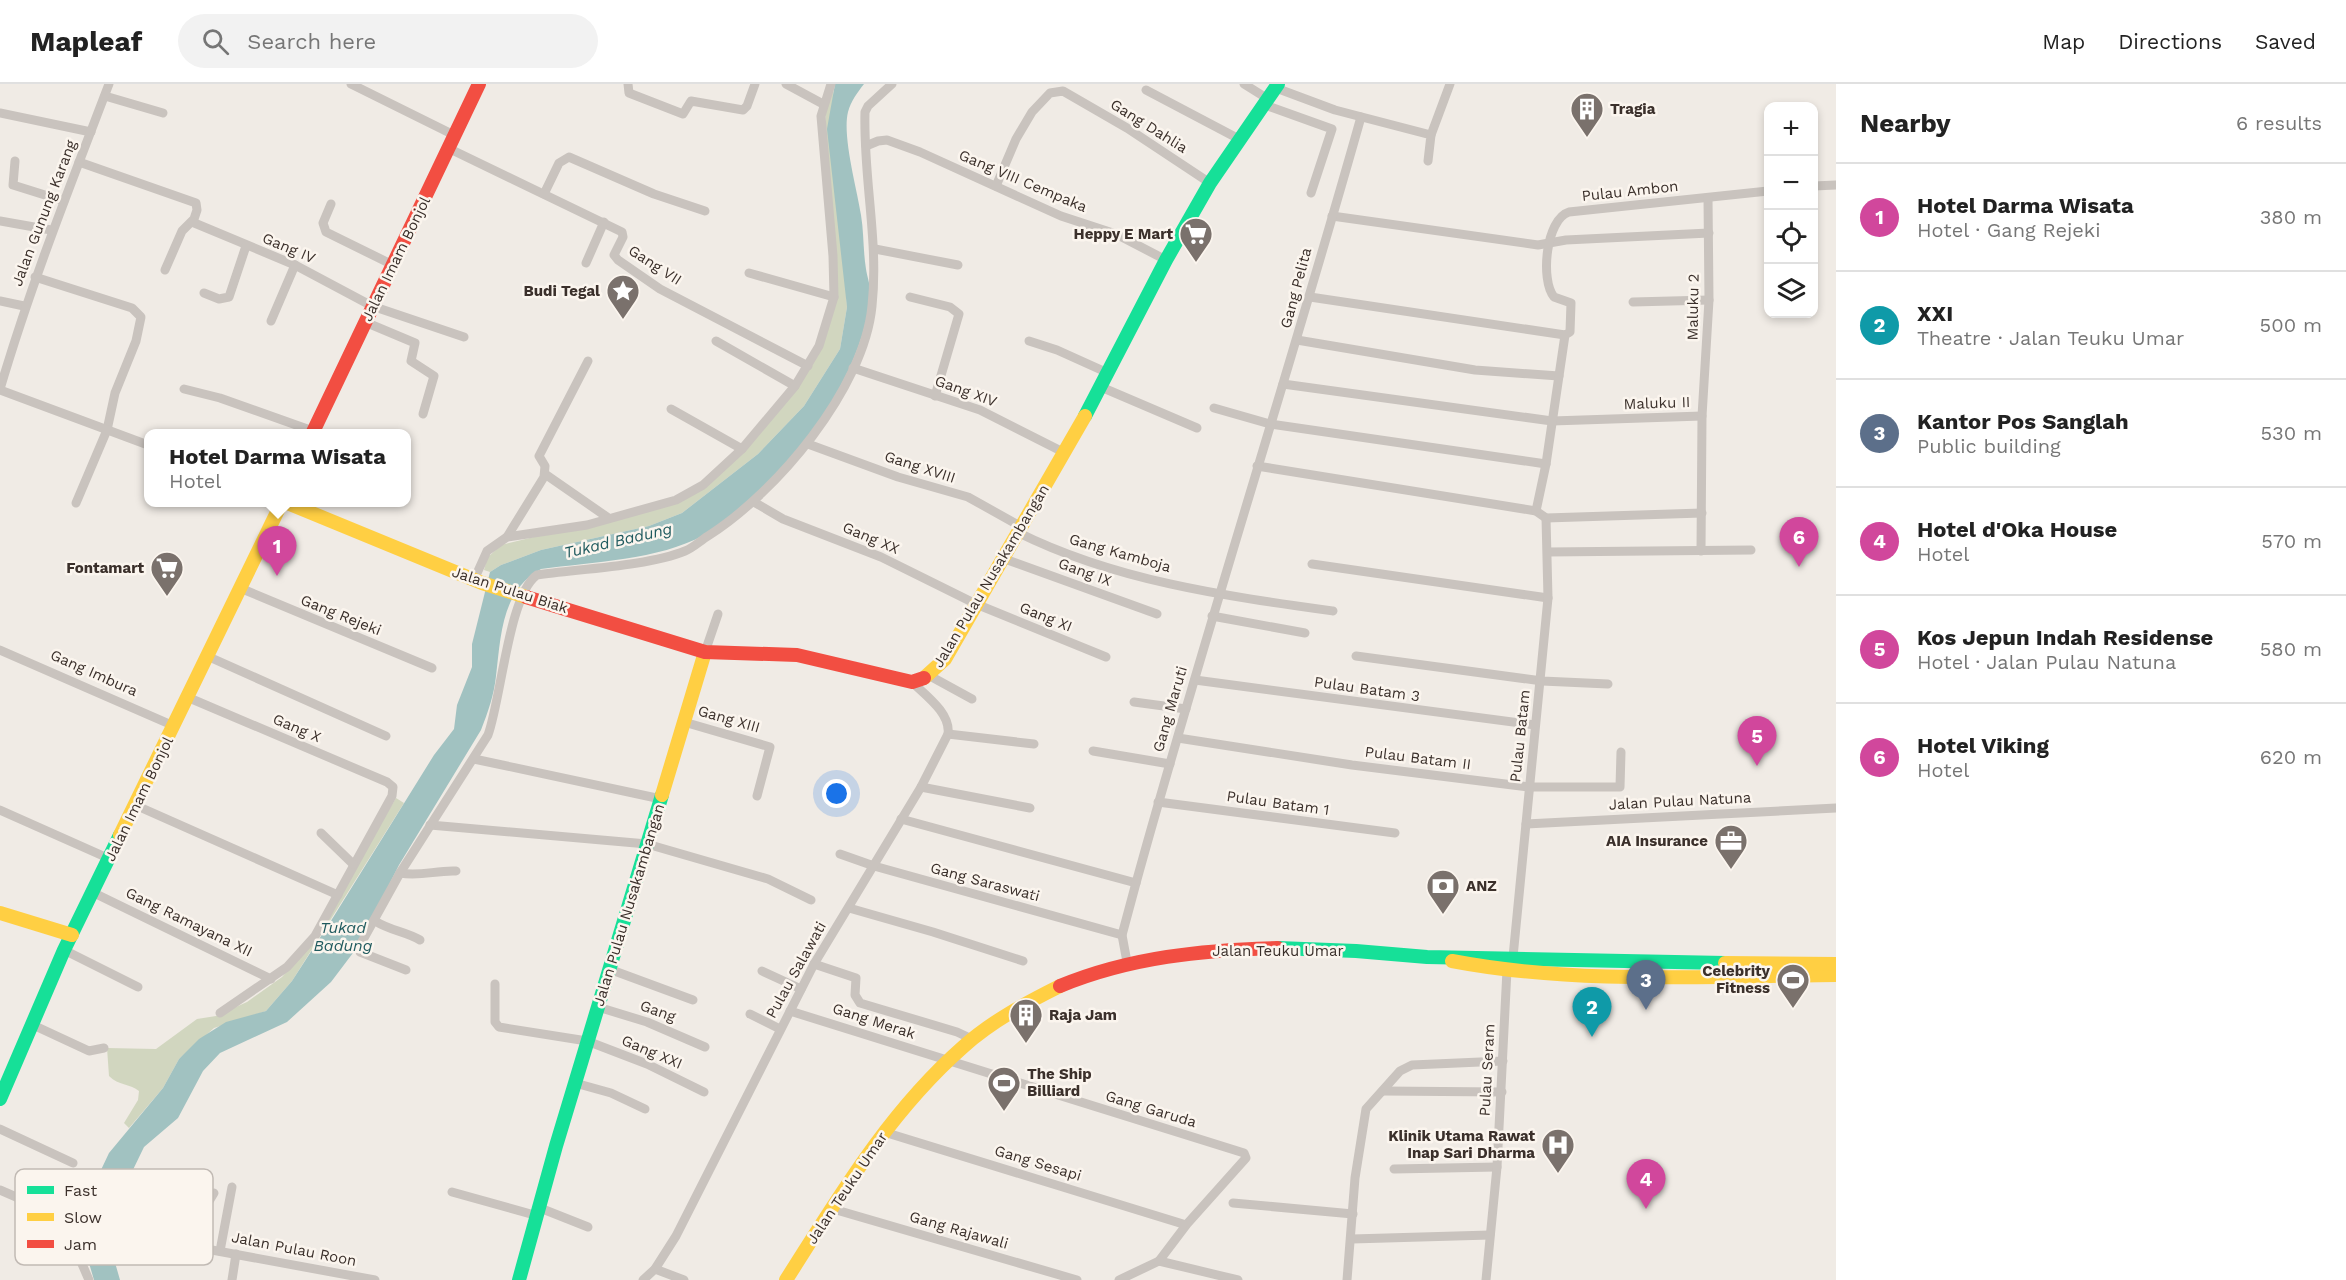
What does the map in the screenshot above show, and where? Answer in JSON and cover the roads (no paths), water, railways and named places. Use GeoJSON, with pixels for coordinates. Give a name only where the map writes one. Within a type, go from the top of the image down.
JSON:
{"type":"FeatureCollection","features":[{"type":"Feature","properties":{"kind":"main road","name":"Jalan Imam Bonjol"},"geometry":{"type":"LineString","coordinates":[[314,429],[391,264],[453,143],[479,84]]}},
{"type":"Feature","properties":{"kind":"main road","name":"Jalan Pulau Nusakambangan"},"geometry":{"type":"LineString","coordinates":[[912,682],[930,676],[945,659],[1065,453],[1166,260],[1210,183],[1272,94]]}},
{"type":"Feature","properties":{"kind":"main road","name":"Jalan Imam Bonjol"},"geometry":{"type":"LineString","coordinates":[[0,1099],[4,1079],[33,1025],[64,950],[94,893],[240,588],[281,507]]}},
{"type":"Feature","properties":{"kind":"main road","name":"Jalan Pulau Biak"},"geometry":{"type":"LineString","coordinates":[[296,507],[478,582],[705,652]]}},
{"type":"Feature","properties":{"kind":"main road","name":"Jalan Pulau Nusakambangan"},"geometry":{"type":"LineString","coordinates":[[519,1280],[587,1041],[705,652]]}},
{"type":"Feature","properties":{"kind":"main road"},"geometry":{"type":"LineString","coordinates":[[705,652],[797,655],[912,682]]}},
{"type":"Feature","properties":{"kind":"main road"},"geometry":{"type":"LineString","coordinates":[[0,913],[72,935]]}},
{"type":"Feature","properties":{"kind":"main road","name":"Jalan Teuku Umar"},"geometry":{"type":"LineString","coordinates":[[786,1280],[884,1132],[919,1089],[948,1061],[972,1039],[1008,1012],[1049,989],[1127,962],[1152,956],[1247,948],[1363,951],[1441,957],[1456,963],[1836,964]]}},
{"type":"Feature","properties":{"kind":"main road","name":"Jalan Teuku Umar"},"geometry":{"type":"LineString","coordinates":[[1517,964],[1610,977],[1836,975]]}},
{"type":"Feature","properties":{"kind":"street","name":"Jalan Gunung Karang"},"geometry":{"type":"LineString","coordinates":[[110,84],[51,231],[24,306],[0,389],[144,444]]}},
{"type":"Feature","properties":{"kind":"street","name":"Gang VII"},"geometry":{"type":"LineString","coordinates":[[351,84],[544,194],[623,233],[614,255],[621,263],[660,289],[807,366]]}},
{"type":"Feature","properties":{"kind":"street"},"geometry":{"type":"LineString","coordinates":[[628,84],[629,93],[683,114],[691,101],[743,110],[747,106],[755,84]]}},
{"type":"Feature","properties":{"kind":"street"},"geometry":{"type":"LineString","coordinates":[[786,84],[823,104]]}},
{"type":"Feature","properties":{"kind":"street"},"geometry":{"type":"LineString","coordinates":[[507,537],[587,525],[607,517],[676,500],[703,485],[742,449],[795,386],[819,346],[834,297],[833,256],[821,117],[823,104],[831,84]]}},
{"type":"Feature","properties":{"kind":"street"},"geometry":{"type":"LineString","coordinates":[[406,970],[358,951],[400,873],[488,735],[496,712],[520,594],[531,579],[537,575],[644,560],[685,551],[726,525],[754,502],[807,444],[839,395],[868,332],[875,249],[865,112],[868,106],[892,84]]}},
{"type":"Feature","properties":{"kind":"street"},"geometry":{"type":"LineString","coordinates":[[1244,84],[1272,94],[1431,135]]}},
{"type":"Feature","properties":{"kind":"street"},"geometry":{"type":"LineString","coordinates":[[1428,161],[1431,135],[1450,84]]}},
{"type":"Feature","properties":{"kind":"street"},"geometry":{"type":"LineString","coordinates":[[1146,90],[1239,139]]}},
{"type":"Feature","properties":{"kind":"street","name":"Gang Dahlia"},"geometry":{"type":"LineString","coordinates":[[996,186],[1016,139],[1040,101],[1050,93],[1067,92],[1210,183]]}},
{"type":"Feature","properties":{"kind":"street"},"geometry":{"type":"LineString","coordinates":[[1272,94],[1332,129],[1311,193]]}},
{"type":"Feature","properties":{"kind":"street"},"geometry":{"type":"LineString","coordinates":[[105,96],[163,113]]}},
{"type":"Feature","properties":{"kind":"street"},"geometry":{"type":"LineString","coordinates":[[0,112],[91,132]]}},
{"type":"Feature","properties":{"kind":"street","name":"Gang Pelita"},"geometry":{"type":"LineString","coordinates":[[1257,466],[1310,297],[1361,117]]}},
{"type":"Feature","properties":{"kind":"street","name":"Gang VIII Cempaka"},"geometry":{"type":"LineString","coordinates":[[866,146],[878,141],[891,141],[1061,216],[1116,234],[1166,260]]}},
{"type":"Feature","properties":{"kind":"street"},"geometry":{"type":"LineString","coordinates":[[544,194],[559,163],[569,157],[654,194],[705,211]]}},
{"type":"Feature","properties":{"kind":"street"},"geometry":{"type":"LineString","coordinates":[[15,161],[13,185],[64,201]]}},
{"type":"Feature","properties":{"kind":"street"},"geometry":{"type":"LineString","coordinates":[[79,162],[196,203],[197,210],[192,222],[182,231],[165,270]]}},
{"type":"Feature","properties":{"kind":"street"},"geometry":{"type":"LineString","coordinates":[[1818,186],[1836,185]]}},
{"type":"Feature","properties":{"kind":"street","name":"Pulau Ambon"},"geometry":{"type":"LineString","coordinates":[[1536,511],[1546,464],[1565,335],[1570,332],[1572,305],[1551,294],[1548,244],[1555,222],[1562,214],[1569,212],[1764,191]]}},
{"type":"Feature","properties":{"kind":"street","name":"Maluku 2"},"geometry":{"type":"LineString","coordinates":[[1702,416],[1709,300],[1708,198]]}},
{"type":"Feature","properties":{"kind":"street"},"geometry":{"type":"LineString","coordinates":[[331,204],[323,223],[326,232],[391,264]]}},
{"type":"Feature","properties":{"kind":"street"},"geometry":{"type":"LineString","coordinates":[[1332,216],[1512,242],[1548,244],[1566,240],[1709,233]]}},
{"type":"Feature","properties":{"kind":"street"},"geometry":{"type":"LineString","coordinates":[[0,221],[51,231]]}},
{"type":"Feature","properties":{"kind":"street","name":"Gang IV"},"geometry":{"type":"LineString","coordinates":[[192,222],[295,265],[372,306],[464,337]]}},
{"type":"Feature","properties":{"kind":"street"},"geometry":{"type":"LineString","coordinates":[[586,263],[604,222]]}},
{"type":"Feature","properties":{"kind":"street"},"geometry":{"type":"LineString","coordinates":[[204,293],[219,299],[229,297],[246,246]]}},
{"type":"Feature","properties":{"kind":"street"},"geometry":{"type":"LineString","coordinates":[[875,249],[958,265]]}},
{"type":"Feature","properties":{"kind":"street"},"geometry":{"type":"LineString","coordinates":[[271,321],[295,265]]}},
{"type":"Feature","properties":{"kind":"street"},"geometry":{"type":"LineString","coordinates":[[748,273],[834,297]]}},
{"type":"Feature","properties":{"kind":"street"},"geometry":{"type":"LineString","coordinates":[[35,277],[132,308],[141,317],[136,341],[115,393],[107,430],[76,503]]}},
{"type":"Feature","properties":{"kind":"street"},"geometry":{"type":"LineString","coordinates":[[910,297],[950,308],[959,314],[935,396]]}},
{"type":"Feature","properties":{"kind":"street"},"geometry":{"type":"LineString","coordinates":[[1310,297],[1565,335]]}},
{"type":"Feature","properties":{"kind":"street"},"geometry":{"type":"LineString","coordinates":[[1633,302],[1709,300]]}},
{"type":"Feature","properties":{"kind":"street"},"geometry":{"type":"LineString","coordinates":[[0,301],[24,306]]}},
{"type":"Feature","properties":{"kind":"street"},"geometry":{"type":"LineString","coordinates":[[365,322],[415,343],[411,361],[434,375],[423,414]]}},
{"type":"Feature","properties":{"kind":"street"},"geometry":{"type":"LineString","coordinates":[[1297,340],[1478,370],[1559,376]]}},
{"type":"Feature","properties":{"kind":"street"},"geometry":{"type":"LineString","coordinates":[[716,341],[795,386]]}},
{"type":"Feature","properties":{"kind":"street"},"geometry":{"type":"LineString","coordinates":[[1029,341],[1057,350],[1108,373]]}},
{"type":"Feature","properties":{"kind":"street"},"geometry":{"type":"LineString","coordinates":[[478,582],[488,551],[507,537],[544,474],[545,466],[539,456],[588,361]]}},
{"type":"Feature","properties":{"kind":"street","name":"Gang XIV"},"geometry":{"type":"LineString","coordinates":[[853,368],[980,410],[1065,453]]}},
{"type":"Feature","properties":{"kind":"street","name":"Maluku II"},"geometry":{"type":"LineString","coordinates":[[1283,384],[1552,421],[1702,416],[1701,551]]}},
{"type":"Feature","properties":{"kind":"street"},"geometry":{"type":"LineString","coordinates":[[1101,387],[1197,428]]}},
{"type":"Feature","properties":{"kind":"street"},"geometry":{"type":"LineString","coordinates":[[184,389],[220,398],[305,429]]}},
{"type":"Feature","properties":{"kind":"street"},"geometry":{"type":"LineString","coordinates":[[1214,408],[1270,424],[1546,464]]}},
{"type":"Feature","properties":{"kind":"street"},"geometry":{"type":"LineString","coordinates":[[671,409],[742,449]]}},
{"type":"Feature","properties":{"kind":"street","name":"Gang XVIII"},"geometry":{"type":"LineString","coordinates":[[807,444],[898,477],[968,497],[1019,529]]}},
{"type":"Feature","properties":{"kind":"street"},"geometry":{"type":"LineString","coordinates":[[1257,466],[1536,511],[1546,518],[1702,513]]}},
{"type":"Feature","properties":{"kind":"street","name":"Gang Maruti"},"geometry":{"type":"LineString","coordinates":[[1127,962],[1122,935],[1158,802],[1257,466]]}},
{"type":"Feature","properties":{"kind":"street"},"geometry":{"type":"LineString","coordinates":[[544,474],[607,517]]}},
{"type":"Feature","properties":{"kind":"street","name":"Gang XX"},"geometry":{"type":"LineString","coordinates":[[754,502],[783,519],[881,557],[976,604]]}},
{"type":"Feature","properties":{"kind":"street","name":"Pulau Batam"},"geometry":{"type":"LineString","coordinates":[[1517,964],[1529,787],[1542,681],[1548,598],[1546,518]]}},
{"type":"Feature","properties":{"kind":"street","name":"Gang Kamboja"},"geometry":{"type":"LineString","coordinates":[[1019,529],[1046,546],[1090,563],[1218,595],[1333,610]]}},
{"type":"Feature","properties":{"kind":"street"},"geometry":{"type":"LineString","coordinates":[[1548,552],[1751,550]]}},
{"type":"Feature","properties":{"kind":"street","name":"Gang IX"},"geometry":{"type":"LineString","coordinates":[[1002,558],[1157,614]]}},
{"type":"Feature","properties":{"kind":"street"},"geometry":{"type":"LineString","coordinates":[[1312,564],[1548,598]]}},
{"type":"Feature","properties":{"kind":"street","name":"Gang Rejeki"},"geometry":{"type":"LineString","coordinates":[[240,588],[432,668]]}},
{"type":"Feature","properties":{"kind":"street","name":"Gang XI"},"geometry":{"type":"LineString","coordinates":[[976,604],[1106,657]]}},
{"type":"Feature","properties":{"kind":"street"},"geometry":{"type":"LineString","coordinates":[[705,652],[718,614]]}},
{"type":"Feature","properties":{"kind":"street"},"geometry":{"type":"LineString","coordinates":[[1212,616],[1305,633]]}},
{"type":"Feature","properties":{"kind":"street","name":"Gang Imbura"},"geometry":{"type":"LineString","coordinates":[[0,650],[174,726]]}},
{"type":"Feature","properties":{"kind":"street"},"geometry":{"type":"LineString","coordinates":[[207,656],[386,736]]}},
{"type":"Feature","properties":{"kind":"street"},"geometry":{"type":"LineString","coordinates":[[1356,656],[1542,681],[1608,684]]}},
{"type":"Feature","properties":{"kind":"street"},"geometry":{"type":"LineString","coordinates":[[930,676],[972,699]]}},
{"type":"Feature","properties":{"kind":"street","name":"Pulau Batam 3"},"geometry":{"type":"LineString","coordinates":[[1195,680],[1535,725]]}},
{"type":"Feature","properties":{"kind":"street"},"geometry":{"type":"LineString","coordinates":[[912,682],[943,713],[949,728],[948,734],[1034,744]]}},
{"type":"Feature","properties":{"kind":"street","name":"Gang X"},"geometry":{"type":"LineString","coordinates":[[188,697],[387,782],[393,787],[392,796],[353,864]]}},
{"type":"Feature","properties":{"kind":"street"},"geometry":{"type":"LineString","coordinates":[[1134,702],[1186,709]]}},
{"type":"Feature","properties":{"kind":"street","name":"Gang XIII"},"geometry":{"type":"LineString","coordinates":[[684,722],[770,748],[757,796]]}},
{"type":"Feature","properties":{"kind":"street","name":"Pulau Salawati"},"geometry":{"type":"LineString","coordinates":[[643,1280],[655,1269],[676,1236],[814,964],[921,788],[948,734]]}},
{"type":"Feature","properties":{"kind":"street","name":"Pulau Batam II"},"geometry":{"type":"LineString","coordinates":[[1178,738],[1352,765],[1529,787],[1620,787],[1621,752]]}},
{"type":"Feature","properties":{"kind":"street"},"geometry":{"type":"LineString","coordinates":[[1093,751],[1170,764]]}},
{"type":"Feature","properties":{"kind":"street"},"geometry":{"type":"LineString","coordinates":[[474,759],[661,799]]}},
{"type":"Feature","properties":{"kind":"street"},"geometry":{"type":"LineString","coordinates":[[921,788],[1030,808]]}},
{"type":"Feature","properties":{"kind":"street","name":"Pulau Batam 1"},"geometry":{"type":"LineString","coordinates":[[1158,802],[1395,833]]}},
{"type":"Feature","properties":{"kind":"street"},"geometry":{"type":"LineString","coordinates":[[135,805],[338,895]]}},
{"type":"Feature","properties":{"kind":"street","name":"Jalan Pulau Natuna"},"geometry":{"type":"LineString","coordinates":[[1526,824],[1836,808]]}},
{"type":"Feature","properties":{"kind":"street"},"geometry":{"type":"LineString","coordinates":[[0,810],[110,859]]}},
{"type":"Feature","properties":{"kind":"street"},"geometry":{"type":"LineString","coordinates":[[901,819],[1136,882]]}},
{"type":"Feature","properties":{"kind":"street"},"geometry":{"type":"LineString","coordinates":[[430,825],[647,844],[768,879],[811,900]]}},
{"type":"Feature","properties":{"kind":"street"},"geometry":{"type":"LineString","coordinates":[[220,1013],[287,967],[315,936],[353,864],[321,833]]}},
{"type":"Feature","properties":{"kind":"street","name":"Gang Saraswati"},"geometry":{"type":"LineString","coordinates":[[840,854],[874,866],[1122,935]]}},
{"type":"Feature","properties":{"kind":"street"},"geometry":{"type":"LineString","coordinates":[[400,873],[417,876],[440,870],[456,871]]}},
{"type":"Feature","properties":{"kind":"street","name":"Gang Ramayana XII"},"geometry":{"type":"LineString","coordinates":[[94,893],[271,979]]}},
{"type":"Feature","properties":{"kind":"street"},"geometry":{"type":"LineString","coordinates":[[849,908],[933,932],[1023,962]]}},
{"type":"Feature","properties":{"kind":"street"},"geometry":{"type":"LineString","coordinates":[[375,921],[391,931],[404,931],[420,940]]}},
{"type":"Feature","properties":{"kind":"street"},"geometry":{"type":"LineString","coordinates":[[64,950],[138,987]]}},
{"type":"Feature","properties":{"kind":"street"},"geometry":{"type":"LineString","coordinates":[[814,964],[856,978],[855,995],[860,1003],[972,1039]]}},
{"type":"Feature","properties":{"kind":"street","name":"Pulau Seram"},"geometry":{"type":"LineString","coordinates":[[1486,1280],[1497,1167],[1503,1060],[1517,964]]}},
{"type":"Feature","properties":{"kind":"street"},"geometry":{"type":"LineString","coordinates":[[609,969],[693,1000]]}},
{"type":"Feature","properties":{"kind":"street"},"geometry":{"type":"LineString","coordinates":[[762,971],[801,989]]}},
{"type":"Feature","properties":{"kind":"street","name":"Gang XXI"},"geometry":{"type":"LineString","coordinates":[[495,984],[495,1022],[499,1027],[587,1041],[647,1064],[704,1092]]}},
{"type":"Feature","properties":{"kind":"street","name":"Gang"},"geometry":{"type":"LineString","coordinates":[[598,1007],[647,1022],[705,1047]]}},
{"type":"Feature","properties":{"kind":"street","name":"Gang Merak"},"geometry":{"type":"LineString","coordinates":[[790,1011],[948,1061]]}},
{"type":"Feature","properties":{"kind":"street"},"geometry":{"type":"LineString","coordinates":[[750,1014],[780,1029]]}},
{"type":"Feature","properties":{"kind":"street"},"geometry":{"type":"LineString","coordinates":[[33,1025],[89,1051],[104,1048]]}},
{"type":"Feature","properties":{"kind":"street"},"geometry":{"type":"LineString","coordinates":[[1347,1280],[1366,1109],[1400,1071],[1412,1065],[1503,1060]]}},
{"type":"Feature","properties":{"kind":"street","name":"Gang Garuda"},"geometry":{"type":"LineString","coordinates":[[948,1061],[1242,1153],[1246,1158],[1186,1224],[1159,1261]]}},
{"type":"Feature","properties":{"kind":"street"},"geometry":{"type":"LineString","coordinates":[[575,1083],[610,1093],[645,1109]]}},
{"type":"Feature","properties":{"kind":"street"},"geometry":{"type":"LineString","coordinates":[[1383,1090],[1502,1092]]}},
{"type":"Feature","properties":{"kind":"street"},"geometry":{"type":"LineString","coordinates":[[0,1130],[73,1163]]}},
{"type":"Feature","properties":{"kind":"street","name":"Gang Sesapi"},"geometry":{"type":"LineString","coordinates":[[884,1132],[1183,1224]]}},
{"type":"Feature","properties":{"kind":"street"},"geometry":{"type":"LineString","coordinates":[[1394,1169],[1497,1167]]}},
{"type":"Feature","properties":{"kind":"street"},"geometry":{"type":"LineString","coordinates":[[220,1251],[232,1187]]}},
{"type":"Feature","properties":{"kind":"street","name":"Jalan Pulau Roon"},"geometry":{"type":"LineString","coordinates":[[0,1190],[15,1197]]}},
{"type":"Feature","properties":{"kind":"street"},"geometry":{"type":"LineString","coordinates":[[452,1192],[539,1212],[588,1227]]}},
{"type":"Feature","properties":{"kind":"street"},"geometry":{"type":"LineString","coordinates":[[1233,1203],[1353,1215]]}},
{"type":"Feature","properties":{"kind":"street","name":"Gang Rajawali"},"geometry":{"type":"LineString","coordinates":[[833,1209],[1077,1280]]}},
{"type":"Feature","properties":{"kind":"street"},"geometry":{"type":"LineString","coordinates":[[1352,1239],[1490,1235]]}},
{"type":"Feature","properties":{"kind":"street","name":"Jalan Pulau Roon"},"geometry":{"type":"LineString","coordinates":[[213,1250],[375,1280]]}},
{"type":"Feature","properties":{"kind":"street"},"geometry":{"type":"LineString","coordinates":[[232,1280],[236,1254]]}},
{"type":"Feature","properties":{"kind":"street"},"geometry":{"type":"LineString","coordinates":[[1119,1280],[1159,1261],[1237,1280]]}},
{"type":"Feature","properties":{"kind":"street"},"geometry":{"type":"LineString","coordinates":[[83,1265],[89,1280]]}},
{"type":"Feature","properties":{"kind":"street"},"geometry":{"type":"LineString","coordinates":[[655,1269],[684,1280]]}},
{"type":"Feature","properties":{"kind":"water","name":"Tukad Badung"},"geometry":{"type":"Polygon","coordinates":[[[835,84],[864,84],[849,108],[847,135],[863,228],[870,291],[865,324],[853,359],[836,395],[814,430],[788,463],[760,492],[732,517],[704,535],[667,550],[603,562],[541,569],[528,578],[518,589],[505,616],[494,690],[481,730],[399,865],[359,945],[331,982],[287,1022],[220,1053],[203,1071],[178,1118],[144,1147],[133,1169],[101,1169],[109,1153],[163,1088],[179,1059],[199,1039],[226,1022],[266,1011],[292,981],[434,755],[454,729],[457,705],[472,667],[472,644],[490,572],[501,565],[541,550],[649,526],[682,513],[758,454],[804,406],[840,349],[847,307],[827,129],[835,84]]]}},
{"type":"Feature","properties":{"kind":"water","name":"Tukad Badung"},"geometry":{"type":"Polygon","coordinates":[[[90,1265],[116,1265],[120,1280],[94,1280],[90,1265]]]}},
{"type":"Feature","properties":{"kind":"place","name":"Tragia"},"geometry":{"type":"Point","coordinates":[1587,138]}},
{"type":"Feature","properties":{"kind":"place","name":"Heppy E Mart"},"geometry":{"type":"Point","coordinates":[1196,263]}},
{"type":"Feature","properties":{"kind":"place","name":"Budi Tegal"},"geometry":{"type":"Point","coordinates":[623,320]}},
{"type":"Feature","properties":{"kind":"place","name":"Hotel Viking"},"geometry":{"type":"Point","coordinates":[1799,567]}},
{"type":"Feature","properties":{"kind":"place","name":"Hotel Darma Wisata"},"geometry":{"type":"Point","coordinates":[277,576]}},
{"type":"Feature","properties":{"kind":"place","name":"Fontamart"},"geometry":{"type":"Point","coordinates":[167,597]}},
{"type":"Feature","properties":{"kind":"place","name":"Kos Jepun Indah Residense"},"geometry":{"type":"Point","coordinates":[1757,766]}},
{"type":"Feature","properties":{"kind":"place","name":"AIA Insurance"},"geometry":{"type":"Point","coordinates":[1731,870]}},
{"type":"Feature","properties":{"kind":"place","name":"ANZ"},"geometry":{"type":"Point","coordinates":[1443,915]}},
{"type":"Feature","properties":{"kind":"place","name":"Celebrity Fitness"},"geometry":{"type":"Point","coordinates":[1793,1009]}},
{"type":"Feature","properties":{"kind":"place","name":"Kantor Pos Sanglah"},"geometry":{"type":"Point","coordinates":[1646,1010]}},
{"type":"Feature","properties":{"kind":"place","name":"XXI"},"geometry":{"type":"Point","coordinates":[1592,1037]}},
{"type":"Feature","properties":{"kind":"place","name":"Raja Jam"},"geometry":{"type":"Point","coordinates":[1026,1044]}},
{"type":"Feature","properties":{"kind":"place","name":"The Ship Billiard"},"geometry":{"type":"Point","coordinates":[1004,1112]}},
{"type":"Feature","properties":{"kind":"place","name":"Klinik Utama Rawat Inap Sari Dharma"},"geometry":{"type":"Point","coordinates":[1558,1174]}},
{"type":"Feature","properties":{"kind":"place","name":"Hotel d'Oka House"},"geometry":{"type":"Point","coordinates":[1646,1209]}}]}
